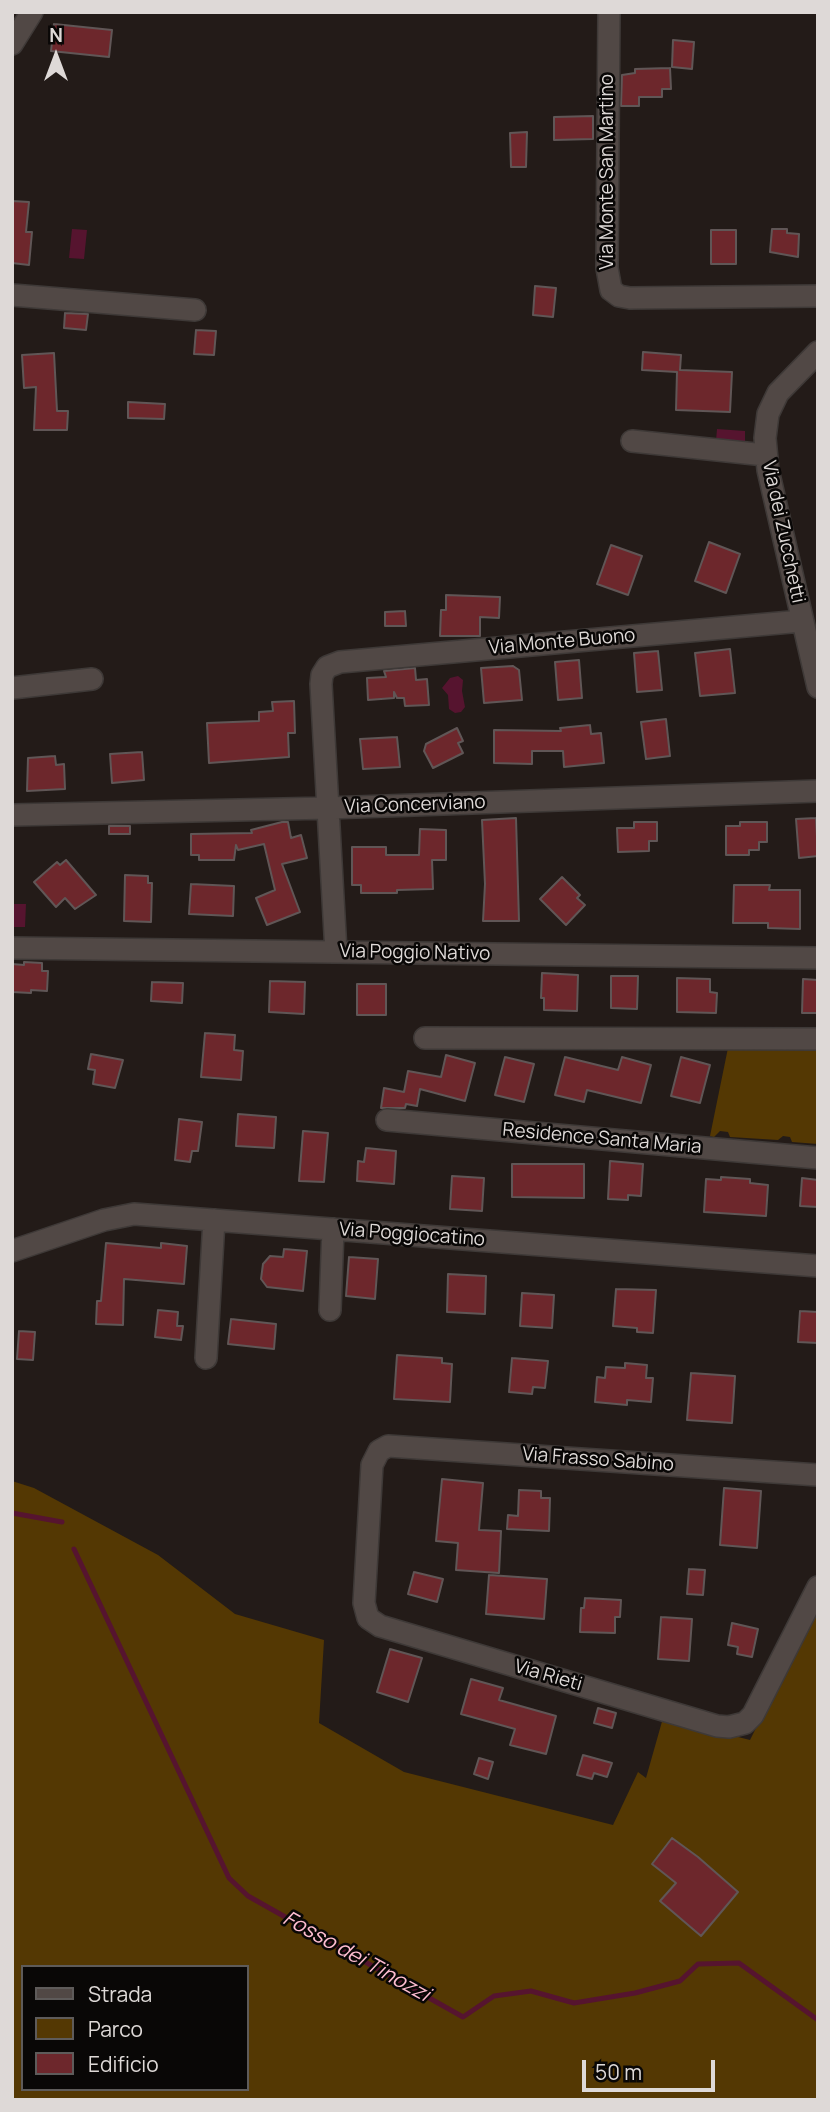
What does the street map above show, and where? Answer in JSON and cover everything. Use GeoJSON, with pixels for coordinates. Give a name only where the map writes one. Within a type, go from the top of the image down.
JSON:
{"type":"FeatureCollection","features":[{"type":"Feature","properties":{"kind":"street"},"geometry":{"type":"LineString","coordinates":[[12,44],[32,12]]}},
{"type":"Feature","properties":{"kind":"street","name":"Via Monte San Martino"},"geometry":{"type":"LineString","coordinates":[[609,12],[607,268],[611,290],[630,298],[818,296]]}},
{"type":"Feature","properties":{"kind":"street"},"geometry":{"type":"LineString","coordinates":[[12,295],[195,310]]}},
{"type":"Feature","properties":{"kind":"street","name":"Via dei Zucchetti"},"geometry":{"type":"LineString","coordinates":[[818,352],[788,382],[772,403],[766,421],[765,455],[818,687]]}},
{"type":"Feature","properties":{"kind":"street"},"geometry":{"type":"LineString","coordinates":[[632,441],[765,455]]}},
{"type":"Feature","properties":{"kind":"street","name":"Via Monte Buono"},"geometry":{"type":"LineString","coordinates":[[328,808],[321,684],[324,670],[331,664],[802,621]]}},
{"type":"Feature","properties":{"kind":"street"},"geometry":{"type":"LineString","coordinates":[[12,688],[92,679]]}},
{"type":"Feature","properties":{"kind":"street","name":"Via Concerviano"},"geometry":{"type":"LineString","coordinates":[[12,815],[328,808],[818,791]]}},
{"type":"Feature","properties":{"kind":"street"},"geometry":{"type":"LineString","coordinates":[[328,808],[336,952]]}},
{"type":"Feature","properties":{"kind":"street","name":"Via Poggio Nativo"},"geometry":{"type":"LineString","coordinates":[[12,947],[818,958]]}},
{"type":"Feature","properties":{"kind":"street"},"geometry":{"type":"LineString","coordinates":[[425,1038],[818,1039]]}},
{"type":"Feature","properties":{"kind":"street","name":"Residence Santa Maria"},"geometry":{"type":"LineString","coordinates":[[387,1120],[818,1158]]}},
{"type":"Feature","properties":{"kind":"street","name":"Via Poggiocatino"},"geometry":{"type":"LineString","coordinates":[[12,1251],[125,1215],[818,1266]]}},
{"type":"Feature","properties":{"kind":"street"},"geometry":{"type":"LineString","coordinates":[[206,1358],[214,1220]]}},
{"type":"Feature","properties":{"kind":"street"},"geometry":{"type":"LineString","coordinates":[[330,1310],[334,1229]]}},
{"type":"Feature","properties":{"kind":"street","name":"Via Frasso Sabino"},"geometry":{"type":"LineString","coordinates":[[379,1451],[400,1446],[818,1475]]}},
{"type":"Feature","properties":{"kind":"street","name":"Via Rieti"},"geometry":{"type":"LineString","coordinates":[[379,1451],[372,1465],[364,1603],[368,1618],[380,1626],[729,1727],[745,1723],[753,1716],[818,1587]]}},
{"type":"Feature","properties":{"kind":"green space"},"geometry":{"type":"Polygon","coordinates":[[[729,1043],[818,1044],[818,1144],[792,1142],[790,1137],[783,1136],[778,1140],[730,1137],[728,1132],[720,1131],[714,1137],[710,1136],[729,1043]]]}},
{"type":"Feature","properties":{"kind":"green space"},"geometry":{"type":"Polygon","coordinates":[[[12,1481],[34,1488],[158,1555],[235,1614],[324,1640],[319,1723],[404,1772],[613,1825],[638,1772],[646,1778],[663,1718],[750,1740],[818,1604],[818,2100],[12,2100],[12,1481]]]}},
{"type":"Feature","properties":{"kind":"shaded area"},"geometry":{"type":"Polygon","coordinates":[[[72,229],[87,230],[84,259],[69,258],[72,229]]]}},
{"type":"Feature","properties":{"kind":"shaded area"},"geometry":{"type":"Polygon","coordinates":[[[717,429],[745,431],[745,443],[716,441],[717,429]]]}},
{"type":"Feature","properties":{"kind":"shaded area"},"geometry":{"type":"Polygon","coordinates":[[[458,676],[463,680],[465,707],[461,712],[455,713],[449,709],[448,695],[442,688],[450,678],[458,676]]]}},
{"type":"Feature","properties":{"kind":"shaded area"},"geometry":{"type":"Polygon","coordinates":[[[14,904],[26,904],[25,927],[12,927],[14,904]]]}},
{"type":"Feature","properties":{"kind":"building"},"geometry":{"type":"Polygon","coordinates":[[[54,24],[112,30],[109,57],[51,51],[54,24]]]}},
{"type":"Feature","properties":{"kind":"building"},"geometry":{"type":"Polygon","coordinates":[[[673,40],[694,42],[692,69],[672,67],[673,40]]]}},
{"type":"Feature","properties":{"kind":"building"},"geometry":{"type":"Polygon","coordinates":[[[670,68],[671,89],[662,89],[662,97],[639,97],[639,106],[621,106],[622,75],[635,73],[635,69],[670,68]]]}},
{"type":"Feature","properties":{"kind":"building"},"geometry":{"type":"Polygon","coordinates":[[[593,116],[593,139],[554,140],[554,117],[593,116]]]}},
{"type":"Feature","properties":{"kind":"building"},"geometry":{"type":"Polygon","coordinates":[[[527,132],[526,167],[511,167],[510,133],[527,132]]]}},
{"type":"Feature","properties":{"kind":"building"},"geometry":{"type":"Polygon","coordinates":[[[12,201],[29,202],[26,232],[32,232],[29,265],[12,263],[12,201]]]}},
{"type":"Feature","properties":{"kind":"building"},"geometry":{"type":"Polygon","coordinates":[[[772,229],[787,229],[787,233],[799,234],[798,257],[770,252],[772,229]]]}},
{"type":"Feature","properties":{"kind":"building"},"geometry":{"type":"Polygon","coordinates":[[[711,230],[736,230],[736,264],[711,264],[711,230]]]}},
{"type":"Feature","properties":{"kind":"building"},"geometry":{"type":"Polygon","coordinates":[[[535,286],[556,288],[553,317],[533,315],[535,286]]]}},
{"type":"Feature","properties":{"kind":"building"},"geometry":{"type":"Polygon","coordinates":[[[65,313],[88,314],[86,330],[64,328],[65,313]]]}},
{"type":"Feature","properties":{"kind":"building"},"geometry":{"type":"Polygon","coordinates":[[[196,330],[216,331],[214,355],[194,354],[196,330]]]}},
{"type":"Feature","properties":{"kind":"building"},"geometry":{"type":"Polygon","coordinates":[[[643,352],[681,355],[680,370],[732,372],[730,412],[676,410],[677,372],[642,370],[643,352]]]}},
{"type":"Feature","properties":{"kind":"building"},"geometry":{"type":"Polygon","coordinates":[[[54,353],[57,411],[68,411],[67,430],[34,430],[36,387],[24,388],[22,355],[54,353]]]}},
{"type":"Feature","properties":{"kind":"building"},"geometry":{"type":"Polygon","coordinates":[[[128,402],[165,404],[164,419],[128,418],[128,402]]]}},
{"type":"Feature","properties":{"kind":"building"},"geometry":{"type":"Polygon","coordinates":[[[709,542],[740,554],[726,593],[695,581],[709,542]]]}},
{"type":"Feature","properties":{"kind":"building"},"geometry":{"type":"Polygon","coordinates":[[[611,545],[642,556],[628,595],[597,584],[611,545]]]}},
{"type":"Feature","properties":{"kind":"building"},"geometry":{"type":"Polygon","coordinates":[[[446,595],[500,597],[499,618],[480,617],[480,636],[440,636],[441,610],[446,610],[446,595]]]}},
{"type":"Feature","properties":{"kind":"building"},"geometry":{"type":"Polygon","coordinates":[[[405,611],[406,626],[385,626],[385,612],[405,611]]]}},
{"type":"Feature","properties":{"kind":"building"},"geometry":{"type":"Polygon","coordinates":[[[730,649],[735,693],[700,696],[695,653],[730,649]]]}},
{"type":"Feature","properties":{"kind":"building"},"geometry":{"type":"Polygon","coordinates":[[[658,651],[662,690],[637,692],[634,653],[658,651]]]}},
{"type":"Feature","properties":{"kind":"building"},"geometry":{"type":"Polygon","coordinates":[[[579,660],[582,698],[558,700],[555,662],[579,660]]]}},
{"type":"Feature","properties":{"kind":"building"},"geometry":{"type":"Polygon","coordinates":[[[513,666],[519,670],[522,700],[484,703],[481,668],[513,666]]]}},
{"type":"Feature","properties":{"kind":"building"},"geometry":{"type":"Polygon","coordinates":[[[415,668],[416,680],[427,679],[429,705],[405,706],[404,698],[397,698],[394,692],[394,698],[368,700],[367,678],[386,677],[384,671],[415,668]]]}},
{"type":"Feature","properties":{"kind":"building"},"geometry":{"type":"Polygon","coordinates":[[[294,701],[295,733],[288,733],[289,757],[209,763],[207,723],[259,721],[259,712],[273,711],[272,702],[294,701]]]}},
{"type":"Feature","properties":{"kind":"building"},"geometry":{"type":"Polygon","coordinates":[[[666,719],[670,756],[646,759],[641,722],[666,719]]]}},
{"type":"Feature","properties":{"kind":"building"},"geometry":{"type":"Polygon","coordinates":[[[590,725],[591,734],[601,733],[604,763],[564,767],[563,751],[532,751],[532,764],[494,763],[494,730],[561,731],[560,728],[590,725]]]}},
{"type":"Feature","properties":{"kind":"building"},"geometry":{"type":"Polygon","coordinates":[[[457,728],[463,741],[458,743],[463,753],[433,768],[424,751],[426,744],[457,728]]]}},
{"type":"Feature","properties":{"kind":"building"},"geometry":{"type":"Polygon","coordinates":[[[397,737],[400,767],[363,769],[360,739],[397,737]]]}},
{"type":"Feature","properties":{"kind":"building"},"geometry":{"type":"Polygon","coordinates":[[[142,752],[144,780],[112,783],[110,754],[142,752]]]}},
{"type":"Feature","properties":{"kind":"building"},"geometry":{"type":"Polygon","coordinates":[[[55,756],[56,765],[64,764],[65,789],[27,791],[28,758],[55,756]]]}},
{"type":"Feature","properties":{"kind":"building"},"geometry":{"type":"Polygon","coordinates":[[[516,818],[519,921],[483,921],[485,884],[482,820],[516,818]]]}},
{"type":"Feature","properties":{"kind":"building"},"geometry":{"type":"Polygon","coordinates":[[[816,818],[818,856],[799,858],[796,819],[816,818]]]}},
{"type":"Feature","properties":{"kind":"building"},"geometry":{"type":"Polygon","coordinates":[[[288,822],[291,838],[301,835],[307,858],[282,864],[300,912],[267,925],[256,898],[275,890],[264,844],[238,850],[236,845],[234,860],[199,860],[199,855],[191,855],[191,834],[252,833],[251,830],[288,822]]]}},
{"type":"Feature","properties":{"kind":"building"},"geometry":{"type":"Polygon","coordinates":[[[634,822],[657,822],[657,841],[649,841],[649,851],[618,852],[617,828],[634,828],[634,822]]]}},
{"type":"Feature","properties":{"kind":"building"},"geometry":{"type":"Polygon","coordinates":[[[740,822],[767,822],[767,842],[759,842],[759,850],[749,850],[749,855],[726,855],[726,826],[740,826],[740,822]]]}},
{"type":"Feature","properties":{"kind":"building"},"geometry":{"type":"Polygon","coordinates":[[[109,826],[130,826],[130,834],[109,834],[109,826]]]}},
{"type":"Feature","properties":{"kind":"building"},"geometry":{"type":"Polygon","coordinates":[[[420,829],[446,830],[446,860],[432,860],[433,889],[361,893],[361,885],[352,885],[352,847],[386,847],[386,855],[419,855],[420,829]]]}},
{"type":"Feature","properties":{"kind":"building"},"geometry":{"type":"Polygon","coordinates":[[[66,860],[96,895],[75,909],[65,898],[56,907],[34,882],[57,862],[60,865],[66,860]]]}},
{"type":"Feature","properties":{"kind":"building"},"geometry":{"type":"Polygon","coordinates":[[[125,875],[148,876],[148,883],[152,883],[151,922],[124,921],[125,875]]]}},
{"type":"Feature","properties":{"kind":"building"},"geometry":{"type":"Polygon","coordinates":[[[562,877],[580,895],[577,898],[585,905],[566,925],[540,899],[562,877]]]}},
{"type":"Feature","properties":{"kind":"building"},"geometry":{"type":"Polygon","coordinates":[[[191,884],[234,886],[233,916],[189,914],[191,884]]]}},
{"type":"Feature","properties":{"kind":"building"},"geometry":{"type":"Polygon","coordinates":[[[734,885],[770,885],[769,890],[800,890],[800,929],[768,928],[768,923],[733,923],[734,885]]]}},
{"type":"Feature","properties":{"kind":"building"},"geometry":{"type":"Polygon","coordinates":[[[24,962],[42,963],[42,971],[48,971],[47,991],[12,992],[12,964],[24,965],[24,962]]]}},
{"type":"Feature","properties":{"kind":"building"},"geometry":{"type":"Polygon","coordinates":[[[542,973],[578,975],[577,1011],[544,1010],[544,998],[541,998],[542,973]]]}},
{"type":"Feature","properties":{"kind":"building"},"geometry":{"type":"Polygon","coordinates":[[[611,976],[638,976],[637,1009],[611,1008],[611,976]]]}},
{"type":"Feature","properties":{"kind":"building"},"geometry":{"type":"Polygon","coordinates":[[[677,978],[710,979],[710,992],[717,993],[716,1013],[677,1012],[677,978]]]}},
{"type":"Feature","properties":{"kind":"building"},"geometry":{"type":"Polygon","coordinates":[[[803,979],[818,980],[818,1013],[802,1013],[803,979]]]}},
{"type":"Feature","properties":{"kind":"building"},"geometry":{"type":"Polygon","coordinates":[[[270,981],[305,982],[304,1014],[269,1012],[270,981]]]}},
{"type":"Feature","properties":{"kind":"building"},"geometry":{"type":"Polygon","coordinates":[[[152,982],[183,983],[182,1003],[151,1001],[152,982]]]}},
{"type":"Feature","properties":{"kind":"building"},"geometry":{"type":"Polygon","coordinates":[[[357,984],[386,984],[386,1015],[357,1015],[357,984]]]}},
{"type":"Feature","properties":{"kind":"building"},"geometry":{"type":"Polygon","coordinates":[[[205,1033],[235,1035],[234,1050],[243,1051],[241,1080],[201,1077],[205,1033]]]}},
{"type":"Feature","properties":{"kind":"building"},"geometry":{"type":"Polygon","coordinates":[[[91,1054],[123,1060],[115,1088],[93,1084],[95,1070],[88,1069],[91,1054]]]}},
{"type":"Feature","properties":{"kind":"building"},"geometry":{"type":"Polygon","coordinates":[[[446,1055],[475,1063],[465,1101],[420,1089],[417,1106],[406,1104],[405,1108],[381,1108],[384,1088],[404,1092],[408,1071],[441,1077],[446,1055]]]}},
{"type":"Feature","properties":{"kind":"building"},"geometry":{"type":"Polygon","coordinates":[[[505,1057],[534,1064],[524,1102],[495,1095],[505,1057]]]}},
{"type":"Feature","properties":{"kind":"building"},"geometry":{"type":"Polygon","coordinates":[[[565,1057],[618,1070],[622,1057],[651,1065],[641,1103],[587,1090],[584,1102],[555,1095],[565,1057]]]}},
{"type":"Feature","properties":{"kind":"building"},"geometry":{"type":"Polygon","coordinates":[[[681,1057],[710,1065],[700,1103],[671,1096],[681,1057]]]}},
{"type":"Feature","properties":{"kind":"building"},"geometry":{"type":"Polygon","coordinates":[[[238,1114],[276,1117],[274,1148],[236,1146],[238,1114]]]}},
{"type":"Feature","properties":{"kind":"building"},"geometry":{"type":"Polygon","coordinates":[[[179,1119],[202,1122],[198,1151],[192,1151],[190,1162],[175,1160],[179,1119]]]}},
{"type":"Feature","properties":{"kind":"building"},"geometry":{"type":"Polygon","coordinates":[[[303,1131],[328,1133],[324,1182],[299,1181],[303,1131]]]}},
{"type":"Feature","properties":{"kind":"building"},"geometry":{"type":"Polygon","coordinates":[[[366,1148],[396,1151],[394,1184],[357,1181],[358,1161],[364,1162],[366,1148]]]}},
{"type":"Feature","properties":{"kind":"building"},"geometry":{"type":"Polygon","coordinates":[[[610,1161],[643,1164],[641,1196],[628,1195],[628,1200],[608,1199],[610,1161]]]}},
{"type":"Feature","properties":{"kind":"building"},"geometry":{"type":"Polygon","coordinates":[[[512,1164],[584,1164],[584,1198],[512,1197],[512,1164]]]}},
{"type":"Feature","properties":{"kind":"building"},"geometry":{"type":"Polygon","coordinates":[[[452,1176],[484,1178],[482,1211],[450,1209],[452,1176]]]}},
{"type":"Feature","properties":{"kind":"building"},"geometry":{"type":"Polygon","coordinates":[[[721,1177],[750,1179],[750,1183],[768,1185],[766,1216],[704,1212],[706,1179],[721,1180],[721,1177]]]}},
{"type":"Feature","properties":{"kind":"building"},"geometry":{"type":"Polygon","coordinates":[[[802,1178],[818,1180],[818,1207],[800,1206],[802,1178]]]}},
{"type":"Feature","properties":{"kind":"building"},"geometry":{"type":"Polygon","coordinates":[[[106,1243],[161,1248],[161,1243],[187,1246],[184,1284],[124,1279],[123,1325],[96,1324],[97,1301],[101,1301],[106,1243]]]}},
{"type":"Feature","properties":{"kind":"building"},"geometry":{"type":"Polygon","coordinates":[[[284,1249],[307,1251],[303,1291],[267,1287],[261,1279],[263,1264],[270,1256],[283,1257],[284,1249]]]}},
{"type":"Feature","properties":{"kind":"building"},"geometry":{"type":"Polygon","coordinates":[[[349,1257],[378,1259],[375,1299],[346,1296],[349,1257]]]}},
{"type":"Feature","properties":{"kind":"building"},"geometry":{"type":"Polygon","coordinates":[[[448,1274],[486,1276],[485,1314],[447,1312],[448,1274]]]}},
{"type":"Feature","properties":{"kind":"building"},"geometry":{"type":"Polygon","coordinates":[[[616,1289],[656,1290],[653,1333],[637,1332],[637,1328],[613,1326],[616,1289]]]}},
{"type":"Feature","properties":{"kind":"building"},"geometry":{"type":"Polygon","coordinates":[[[522,1293],[554,1295],[552,1328],[520,1326],[522,1293]]]}},
{"type":"Feature","properties":{"kind":"building"},"geometry":{"type":"Polygon","coordinates":[[[158,1310],[178,1312],[177,1326],[183,1326],[181,1340],[155,1337],[158,1310]]]}},
{"type":"Feature","properties":{"kind":"building"},"geometry":{"type":"Polygon","coordinates":[[[800,1311],[818,1312],[818,1343],[798,1342],[800,1311]]]}},
{"type":"Feature","properties":{"kind":"building"},"geometry":{"type":"Polygon","coordinates":[[[231,1319],[276,1324],[274,1349],[228,1344],[231,1319]]]}},
{"type":"Feature","properties":{"kind":"building"},"geometry":{"type":"Polygon","coordinates":[[[19,1331],[35,1332],[33,1360],[17,1359],[19,1331]]]}},
{"type":"Feature","properties":{"kind":"building"},"geometry":{"type":"Polygon","coordinates":[[[397,1355],[442,1358],[442,1363],[452,1364],[450,1402],[394,1399],[397,1355]]]}},
{"type":"Feature","properties":{"kind":"building"},"geometry":{"type":"Polygon","coordinates":[[[512,1358],[548,1361],[545,1388],[533,1387],[532,1394],[509,1392],[512,1358]]]}},
{"type":"Feature","properties":{"kind":"building"},"geometry":{"type":"Polygon","coordinates":[[[625,1363],[647,1365],[646,1378],[653,1378],[651,1402],[627,1400],[627,1405],[595,1402],[597,1377],[605,1378],[606,1367],[625,1368],[625,1363]]]}},
{"type":"Feature","properties":{"kind":"building"},"geometry":{"type":"Polygon","coordinates":[[[691,1373],[735,1376],[732,1423],[687,1420],[691,1373]]]}},
{"type":"Feature","properties":{"kind":"building"},"geometry":{"type":"Polygon","coordinates":[[[442,1479],[483,1483],[479,1530],[501,1531],[499,1573],[456,1570],[458,1543],[436,1541],[442,1479]]]}},
{"type":"Feature","properties":{"kind":"building"},"geometry":{"type":"Polygon","coordinates":[[[724,1488],[761,1491],[757,1548],[720,1545],[724,1488]]]}},
{"type":"Feature","properties":{"kind":"building"},"geometry":{"type":"Polygon","coordinates":[[[519,1490],[541,1491],[541,1498],[550,1498],[549,1531],[507,1529],[508,1515],[518,1516],[519,1490]]]}},
{"type":"Feature","properties":{"kind":"building"},"geometry":{"type":"Polygon","coordinates":[[[689,1569],[705,1570],[703,1595],[687,1594],[689,1569]]]}},
{"type":"Feature","properties":{"kind":"building"},"geometry":{"type":"Polygon","coordinates":[[[414,1572],[443,1579],[437,1602],[408,1594],[414,1572]]]}},
{"type":"Feature","properties":{"kind":"building"},"geometry":{"type":"Polygon","coordinates":[[[489,1575],[547,1579],[544,1619],[486,1614],[489,1575]]]}},
{"type":"Feature","properties":{"kind":"building"},"geometry":{"type":"Polygon","coordinates":[[[585,1598],[621,1600],[620,1617],[615,1617],[615,1633],[580,1632],[581,1608],[584,1608],[585,1598]]]}},
{"type":"Feature","properties":{"kind":"building"},"geometry":{"type":"Polygon","coordinates":[[[661,1617],[692,1619],[689,1661],[658,1659],[661,1617]]]}},
{"type":"Feature","properties":{"kind":"building"},"geometry":{"type":"Polygon","coordinates":[[[732,1623],[758,1629],[752,1657],[737,1654],[738,1647],[728,1645],[732,1623]]]}},
{"type":"Feature","properties":{"kind":"building"},"geometry":{"type":"Polygon","coordinates":[[[390,1649],[422,1658],[408,1702],[377,1692],[390,1649]]]}},
{"type":"Feature","properties":{"kind":"building"},"geometry":{"type":"Polygon","coordinates":[[[471,1679],[503,1688],[499,1700],[556,1716],[546,1754],[510,1745],[515,1729],[461,1714],[471,1679]]]}},
{"type":"Feature","properties":{"kind":"building"},"geometry":{"type":"Polygon","coordinates":[[[598,1708],[616,1713],[612,1728],[594,1723],[598,1708]]]}},
{"type":"Feature","properties":{"kind":"building"},"geometry":{"type":"Polygon","coordinates":[[[583,1755],[612,1763],[607,1777],[594,1773],[592,1779],[577,1775],[583,1755]]]}},
{"type":"Feature","properties":{"kind":"building"},"geometry":{"type":"Polygon","coordinates":[[[479,1758],[493,1762],[488,1779],[474,1774],[479,1758]]]}},
{"type":"Feature","properties":{"kind":"building"},"geometry":{"type":"Polygon","coordinates":[[[672,1838],[738,1892],[701,1936],[660,1901],[676,1883],[652,1864],[672,1838]]]}},
{"type":"Feature","properties":{"kind":"waterway","name":"Fosso dei Tinozzi"},"geometry":{"type":"LineString","coordinates":[[12,1513],[62,1522]]}},
{"type":"Feature","properties":{"kind":"waterway","name":"Fosso dei Tinozzi"},"geometry":{"type":"LineString","coordinates":[[74,1549],[229,1878],[248,1896],[463,2017],[494,1996],[531,1991],[574,2003],[635,1993],[680,1981],[698,1964],[739,1963],[818,2020]]}}]}
